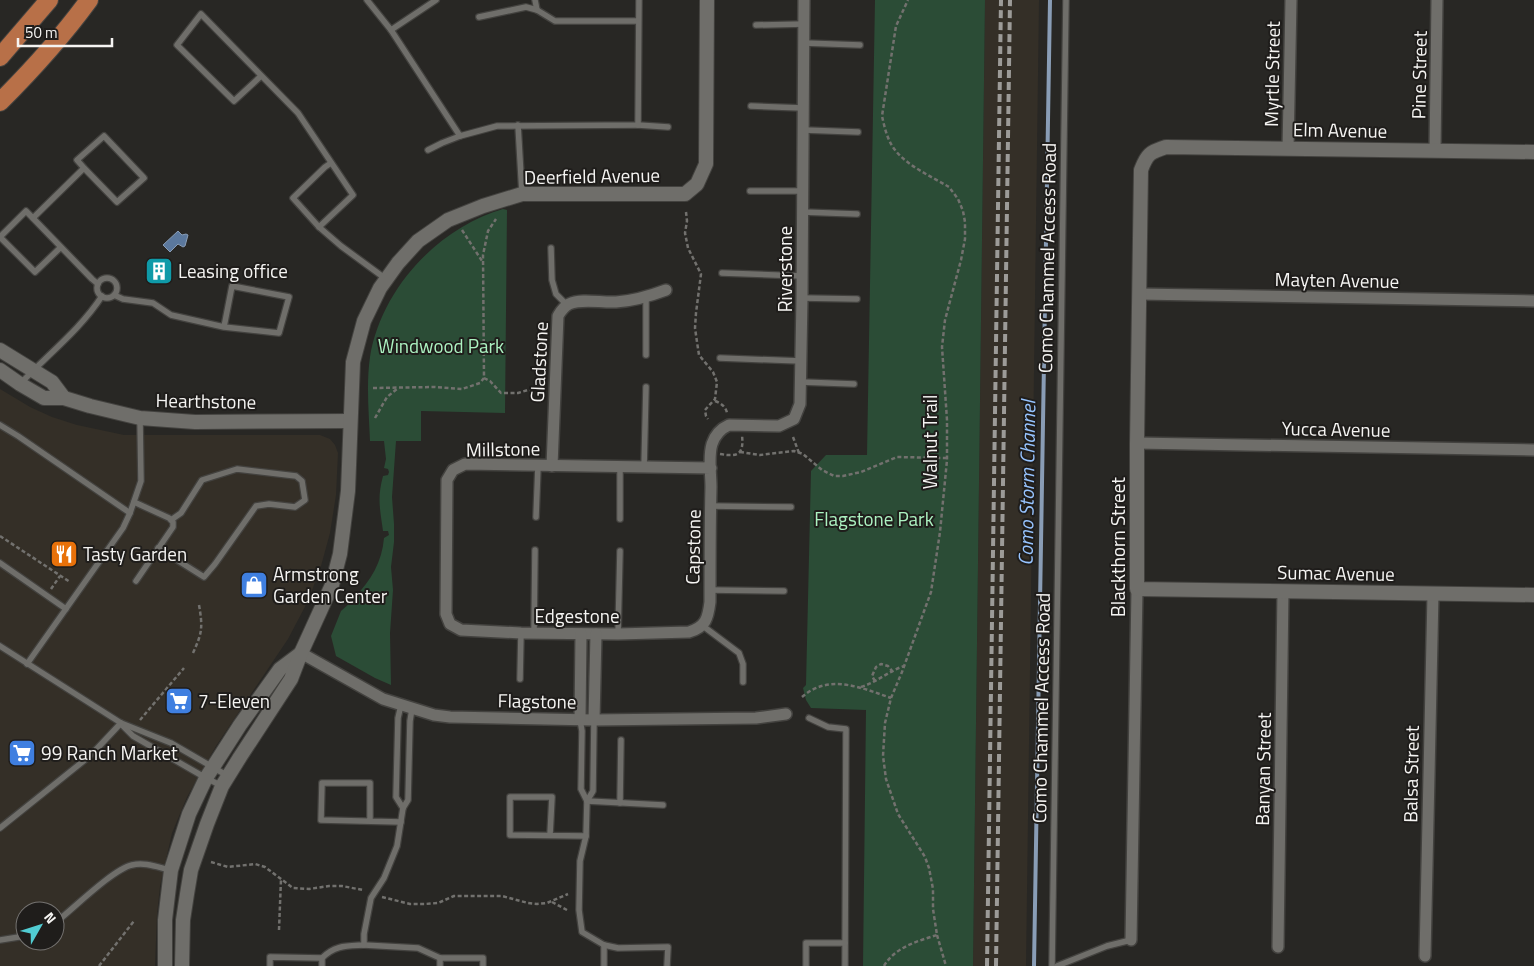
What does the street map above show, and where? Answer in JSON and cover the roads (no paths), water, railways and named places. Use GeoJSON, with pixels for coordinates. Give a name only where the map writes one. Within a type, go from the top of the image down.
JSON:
{"type":"FeatureCollection","features":[{"type":"Feature","properties":{"kind":"main road"},"geometry":{"type":"LineString","coordinates":[[0,57],[49,0]]}},
{"type":"Feature","properties":{"kind":"main road"},"geometry":{"type":"LineString","coordinates":[[0,102],[68,28],[89,0]]}},
{"type":"Feature","properties":{"kind":"street","name":"Deerfield Avenue"},"geometry":{"type":"LineString","coordinates":[[182,966],[183,920],[191,870],[200,841],[225,781],[291,679],[332,585],[340,554],[348,491],[353,362],[364,321],[380,288],[398,263],[418,241],[448,220],[483,206],[522,194],[685,194],[697,184],[706,164],[707,0]]}},
{"type":"Feature","properties":{"kind":"street","name":"Riverstone"},"geometry":{"type":"LineString","coordinates":[[711,468],[711,452],[714,440],[716,434],[722,428],[729,425],[779,426],[794,419],[800,404],[804,0]]}},
{"type":"Feature","properties":{"kind":"street","name":"Myrtle Street"},"geometry":{"type":"LineString","coordinates":[[1288,149],[1291,0]]}},
{"type":"Feature","properties":{"kind":"street","name":"Pine Street"},"geometry":{"type":"LineString","coordinates":[[1435,150],[1437,0]]}},
{"type":"Feature","properties":{"kind":"street","name":"Elm Avenue"},"geometry":{"type":"LineString","coordinates":[[1148,156],[1152,151],[1166,147],[1534,152]]}},
{"type":"Feature","properties":{"kind":"street","name":"Blackthorn Street"},"geometry":{"type":"LineString","coordinates":[[1131,940],[1141,170],[1148,156]]}},
{"type":"Feature","properties":{"kind":"street","name":"Gladstone"},"geometry":{"type":"LineString","coordinates":[[552,466],[558,316],[562,309],[576,302],[617,302],[646,297],[666,290]]}},
{"type":"Feature","properties":{"kind":"street","name":"Mayten Avenue"},"geometry":{"type":"LineString","coordinates":[[1139,294],[1534,301]]}},
{"type":"Feature","properties":{"kind":"street"},"geometry":{"type":"LineString","coordinates":[[0,350],[52,382],[64,398]]}},
{"type":"Feature","properties":{"kind":"street","name":"Hearthstone"},"geometry":{"type":"LineString","coordinates":[[0,370],[44,398],[64,398],[140,418],[195,422],[350,421]]}},
{"type":"Feature","properties":{"kind":"street","name":"Yucca Avenue"},"geometry":{"type":"LineString","coordinates":[[1137,443],[1534,450]]}},
{"type":"Feature","properties":{"kind":"street","name":"Millstone"},"geometry":{"type":"LineString","coordinates":[[450,624],[446,614],[446,480],[453,470],[465,464],[711,468]]}},
{"type":"Feature","properties":{"kind":"street","name":"Capstone"},"geometry":{"type":"LineString","coordinates":[[703,626],[708,615],[710,590],[711,468]]}},
{"type":"Feature","properties":{"kind":"street","name":"Sumac Avenue"},"geometry":{"type":"LineString","coordinates":[[1137,589],[1534,595]]}},
{"type":"Feature","properties":{"kind":"street","name":"Banyan Street"},"geometry":{"type":"LineString","coordinates":[[1278,947],[1283,591]]}},
{"type":"Feature","properties":{"kind":"street","name":"Balsa Street"},"geometry":{"type":"LineString","coordinates":[[1425,956],[1433,594]]}},
{"type":"Feature","properties":{"kind":"street","name":"Edgestone"},"geometry":{"type":"LineString","coordinates":[[450,624],[461,630],[521,634],[689,632],[703,626]]}},
{"type":"Feature","properties":{"kind":"street"},"geometry":{"type":"LineString","coordinates":[[580,720],[581,634]]}},
{"type":"Feature","properties":{"kind":"street"},"geometry":{"type":"LineString","coordinates":[[594,720],[596,634]]}},
{"type":"Feature","properties":{"kind":"street","name":"Deerfield Avenue"},"geometry":{"type":"LineString","coordinates":[[165,966],[165,920],[171,870],[188,814],[209,773],[240,725],[280,669],[301,653]]}},
{"type":"Feature","properties":{"kind":"street","name":"Flagstone"},"geometry":{"type":"LineString","coordinates":[[301,653],[383,699],[434,715],[594,720],[756,718],[786,714]]}},
{"type":"Feature","properties":{"kind":"lane"},"geometry":{"type":"LineString","coordinates":[[367,0],[391,30],[460,136]]}},
{"type":"Feature","properties":{"kind":"lane"},"geometry":{"type":"LineString","coordinates":[[391,30],[436,0]]}},
{"type":"Feature","properties":{"kind":"lane"},"geometry":{"type":"LineString","coordinates":[[535,0],[537,10]]}},
{"type":"Feature","properties":{"kind":"lane"},"geometry":{"type":"LineString","coordinates":[[638,125],[639,0]]}},
{"type":"Feature","properties":{"kind":"lane","name":"Como Chammel Access Road"},"geometry":{"type":"LineString","coordinates":[[1052,966],[1066,0]]}},
{"type":"Feature","properties":{"kind":"lane"},"geometry":{"type":"LineString","coordinates":[[479,17],[526,7],[537,10],[554,21],[638,22]]}},
{"type":"Feature","properties":{"kind":"lane"},"geometry":{"type":"LineString","coordinates":[[262,76],[234,101],[177,45],[201,14],[298,112],[353,195],[319,227]]}},
{"type":"Feature","properties":{"kind":"lane"},"geometry":{"type":"LineString","coordinates":[[756,24],[805,24]]}},
{"type":"Feature","properties":{"kind":"lane"},"geometry":{"type":"LineString","coordinates":[[804,43],[860,45]]}},
{"type":"Feature","properties":{"kind":"lane"},"geometry":{"type":"LineString","coordinates":[[751,106],[804,108]]}},
{"type":"Feature","properties":{"kind":"lane"},"geometry":{"type":"LineString","coordinates":[[518,125],[522,194]]}},
{"type":"Feature","properties":{"kind":"lane"},"geometry":{"type":"LineString","coordinates":[[428,150],[460,136],[497,126],[638,125],[668,127]]}},
{"type":"Feature","properties":{"kind":"lane"},"geometry":{"type":"LineString","coordinates":[[804,130],[858,132]]}},
{"type":"Feature","properties":{"kind":"lane"},"geometry":{"type":"LineString","coordinates":[[104,136],[144,178],[117,202],[84,168],[77,160],[104,136]]}},
{"type":"Feature","properties":{"kind":"lane"},"geometry":{"type":"LineString","coordinates":[[332,163],[325,167],[293,198],[319,227],[341,246],[386,279]]}},
{"type":"Feature","properties":{"kind":"lane"},"geometry":{"type":"LineString","coordinates":[[33,218],[84,168]]}},
{"type":"Feature","properties":{"kind":"lane"},"geometry":{"type":"LineString","coordinates":[[750,191],[803,191]]}},
{"type":"Feature","properties":{"kind":"lane"},"geometry":{"type":"LineString","coordinates":[[61,247],[35,272],[0,237],[26,211],[98,284]]}},
{"type":"Feature","properties":{"kind":"lane"},"geometry":{"type":"LineString","coordinates":[[802,212],[857,214]]}},
{"type":"Feature","properties":{"kind":"lane"},"geometry":{"type":"LineString","coordinates":[[551,248],[552,280],[556,294],[567,305]]}},
{"type":"Feature","properties":{"kind":"lane"},"geometry":{"type":"LineString","coordinates":[[722,273],[802,276]]}},
{"type":"Feature","properties":{"kind":"lane"},"geometry":{"type":"LineString","coordinates":[[103,279],[113,280],[117,285],[114,295],[108,298],[102,296],[98,291],[98,284],[103,279]]}},
{"type":"Feature","properties":{"kind":"lane"},"geometry":{"type":"LineString","coordinates":[[114,295],[132,301],[148,301],[171,314],[224,326],[279,334],[289,297],[232,286],[224,326]]}},
{"type":"Feature","properties":{"kind":"lane"},"geometry":{"type":"LineString","coordinates":[[20,384],[74,331],[96,306],[102,296]]}},
{"type":"Feature","properties":{"kind":"lane"},"geometry":{"type":"LineString","coordinates":[[646,297],[646,355]]}},
{"type":"Feature","properties":{"kind":"lane"},"geometry":{"type":"LineString","coordinates":[[802,298],[857,299]]}},
{"type":"Feature","properties":{"kind":"lane"},"geometry":{"type":"LineString","coordinates":[[720,358],[801,361]]}},
{"type":"Feature","properties":{"kind":"lane"},"geometry":{"type":"LineString","coordinates":[[801,382],[854,384]]}},
{"type":"Feature","properties":{"kind":"lane"},"geometry":{"type":"LineString","coordinates":[[644,468],[646,387]]}},
{"type":"Feature","properties":{"kind":"lane"},"geometry":{"type":"LineString","coordinates":[[27,664],[123,528],[130,513],[141,481],[140,418]]}},
{"type":"Feature","properties":{"kind":"lane"},"geometry":{"type":"LineString","coordinates":[[0,425],[130,513]]}},
{"type":"Feature","properties":{"kind":"lane"},"geometry":{"type":"LineString","coordinates":[[536,517],[538,466]]}},
{"type":"Feature","properties":{"kind":"lane"},"geometry":{"type":"LineString","coordinates":[[620,467],[620,519]]}},
{"type":"Feature","properties":{"kind":"lane"},"geometry":{"type":"LineString","coordinates":[[158,548],[204,577],[256,506],[270,504],[295,507],[305,500],[302,481],[296,476],[238,468],[202,480],[181,513],[171,520]]}},
{"type":"Feature","properties":{"kind":"lane"},"geometry":{"type":"LineString","coordinates":[[134,502],[171,520],[173,527],[136,581]]}},
{"type":"Feature","properties":{"kind":"lane"},"geometry":{"type":"LineString","coordinates":[[710,506],[791,507]]}},
{"type":"Feature","properties":{"kind":"lane"},"geometry":{"type":"LineString","coordinates":[[534,634],[535,550]]}},
{"type":"Feature","properties":{"kind":"lane"},"geometry":{"type":"LineString","coordinates":[[618,634],[620,551]]}},
{"type":"Feature","properties":{"kind":"lane"},"geometry":{"type":"LineString","coordinates":[[0,563],[66,609]]}},
{"type":"Feature","properties":{"kind":"lane"},"geometry":{"type":"LineString","coordinates":[[710,590],[784,591]]}},
{"type":"Feature","properties":{"kind":"lane"},"geometry":{"type":"LineString","coordinates":[[703,626],[739,653],[743,664],[743,682]]}},
{"type":"Feature","properties":{"kind":"lane"},"geometry":{"type":"LineString","coordinates":[[520,679],[521,634]]}},
{"type":"Feature","properties":{"kind":"lane"},"geometry":{"type":"LineString","coordinates":[[0,646],[121,723],[171,744],[209,773],[225,781]]}},
{"type":"Feature","properties":{"kind":"lane"},"geometry":{"type":"LineString","coordinates":[[401,705],[398,718],[396,797],[403,808]]}},
{"type":"Feature","properties":{"kind":"lane"},"geometry":{"type":"LineString","coordinates":[[364,945],[364,934],[371,898],[384,878],[394,854],[403,808],[408,800],[412,709]]}},
{"type":"Feature","properties":{"kind":"lane"},"geometry":{"type":"LineString","coordinates":[[809,718],[828,727],[846,729],[845,966]]}},
{"type":"Feature","properties":{"kind":"lane"},"geometry":{"type":"LineString","coordinates":[[580,720],[582,731],[581,789],[587,801],[586,836],[580,861],[579,910],[582,932],[604,945],[618,948],[668,947],[667,966]]}},
{"type":"Feature","properties":{"kind":"lane"},"geometry":{"type":"LineString","coordinates":[[587,801],[593,791],[594,720]]}},
{"type":"Feature","properties":{"kind":"lane"},"geometry":{"type":"LineString","coordinates":[[121,723],[133,736],[225,781]]}},
{"type":"Feature","properties":{"kind":"lane"},"geometry":{"type":"LineString","coordinates":[[0,828],[91,755],[121,723]]}},
{"type":"Feature","properties":{"kind":"lane"},"geometry":{"type":"LineString","coordinates":[[620,803],[621,740]]}},
{"type":"Feature","properties":{"kind":"lane"},"geometry":{"type":"LineString","coordinates":[[370,821],[370,783],[322,783],[321,820],[401,822]]}},
{"type":"Feature","properties":{"kind":"lane"},"geometry":{"type":"LineString","coordinates":[[550,835],[552,797],[510,797],[510,835],[586,836]]}},
{"type":"Feature","properties":{"kind":"lane"},"geometry":{"type":"LineString","coordinates":[[587,801],[663,805]]}},
{"type":"Feature","properties":{"kind":"lane"},"geometry":{"type":"LineString","coordinates":[[65,915],[107,880],[131,865],[147,864],[171,870]]}},
{"type":"Feature","properties":{"kind":"lane"},"geometry":{"type":"LineString","coordinates":[[0,940],[15,938]]}},
{"type":"Feature","properties":{"kind":"lane"},"geometry":{"type":"LineString","coordinates":[[1057,966],[1107,946],[1131,940]]}},
{"type":"Feature","properties":{"kind":"lane"},"geometry":{"type":"LineString","coordinates":[[806,966],[806,943],[845,943]]}},
{"type":"Feature","properties":{"kind":"lane"},"geometry":{"type":"LineString","coordinates":[[322,966],[322,958],[330,950],[344,946],[364,945],[418,948],[440,958],[483,958],[483,966]]}},
{"type":"Feature","properties":{"kind":"lane"},"geometry":{"type":"LineString","coordinates":[[604,945],[604,966]]}},
{"type":"Feature","properties":{"kind":"lane"},"geometry":{"type":"LineString","coordinates":[[270,966],[270,957],[322,958]]}},
{"type":"Feature","properties":{"kind":"lane"},"geometry":{"type":"LineString","coordinates":[[440,958],[440,966]]}},
{"type":"Feature","properties":{"kind":"water"},"geometry":{"type":"Polygon","coordinates":[[[178,231],[182,235],[188,235],[185,246],[183,247],[178,244],[170,252],[163,245],[178,231]]]}},
{"type":"Feature","properties":{"kind":"waterway","name":"Como Storm Channel"},"geometry":{"type":"LineString","coordinates":[[1034,966],[1050,0]]}},
{"type":"Feature","properties":{"kind":"railway"},"geometry":{"type":"LineString","coordinates":[[987,966],[1001,0]]}},
{"type":"Feature","properties":{"kind":"railway"},"geometry":{"type":"LineString","coordinates":[[996,966],[1010,0]]}},
{"type":"Feature","properties":{"kind":"place","name":"Leasing office"},"geometry":{"type":"Point","coordinates":[159,271]}},
{"type":"Feature","properties":{"kind":"place","name":"Tasty Garden"},"geometry":{"type":"Point","coordinates":[64,554]}},
{"type":"Feature","properties":{"kind":"place","name":"Armstrong Garden Center"},"geometry":{"type":"Point","coordinates":[254,585]}},
{"type":"Feature","properties":{"kind":"place","name":"7-Eleven"},"geometry":{"type":"Point","coordinates":[179,701]}},
{"type":"Feature","properties":{"kind":"place","name":"99 Ranch Market"},"geometry":{"type":"Point","coordinates":[22,753]}},
{"type":"Feature","properties":{"kind":"park label","name":"Windwood Park"},"geometry":{"type":"Point","coordinates":[441,346]}},
{"type":"Feature","properties":{"kind":"park label","name":"Flagstone Park"},"geometry":{"type":"Point","coordinates":[874,519]}}]}
